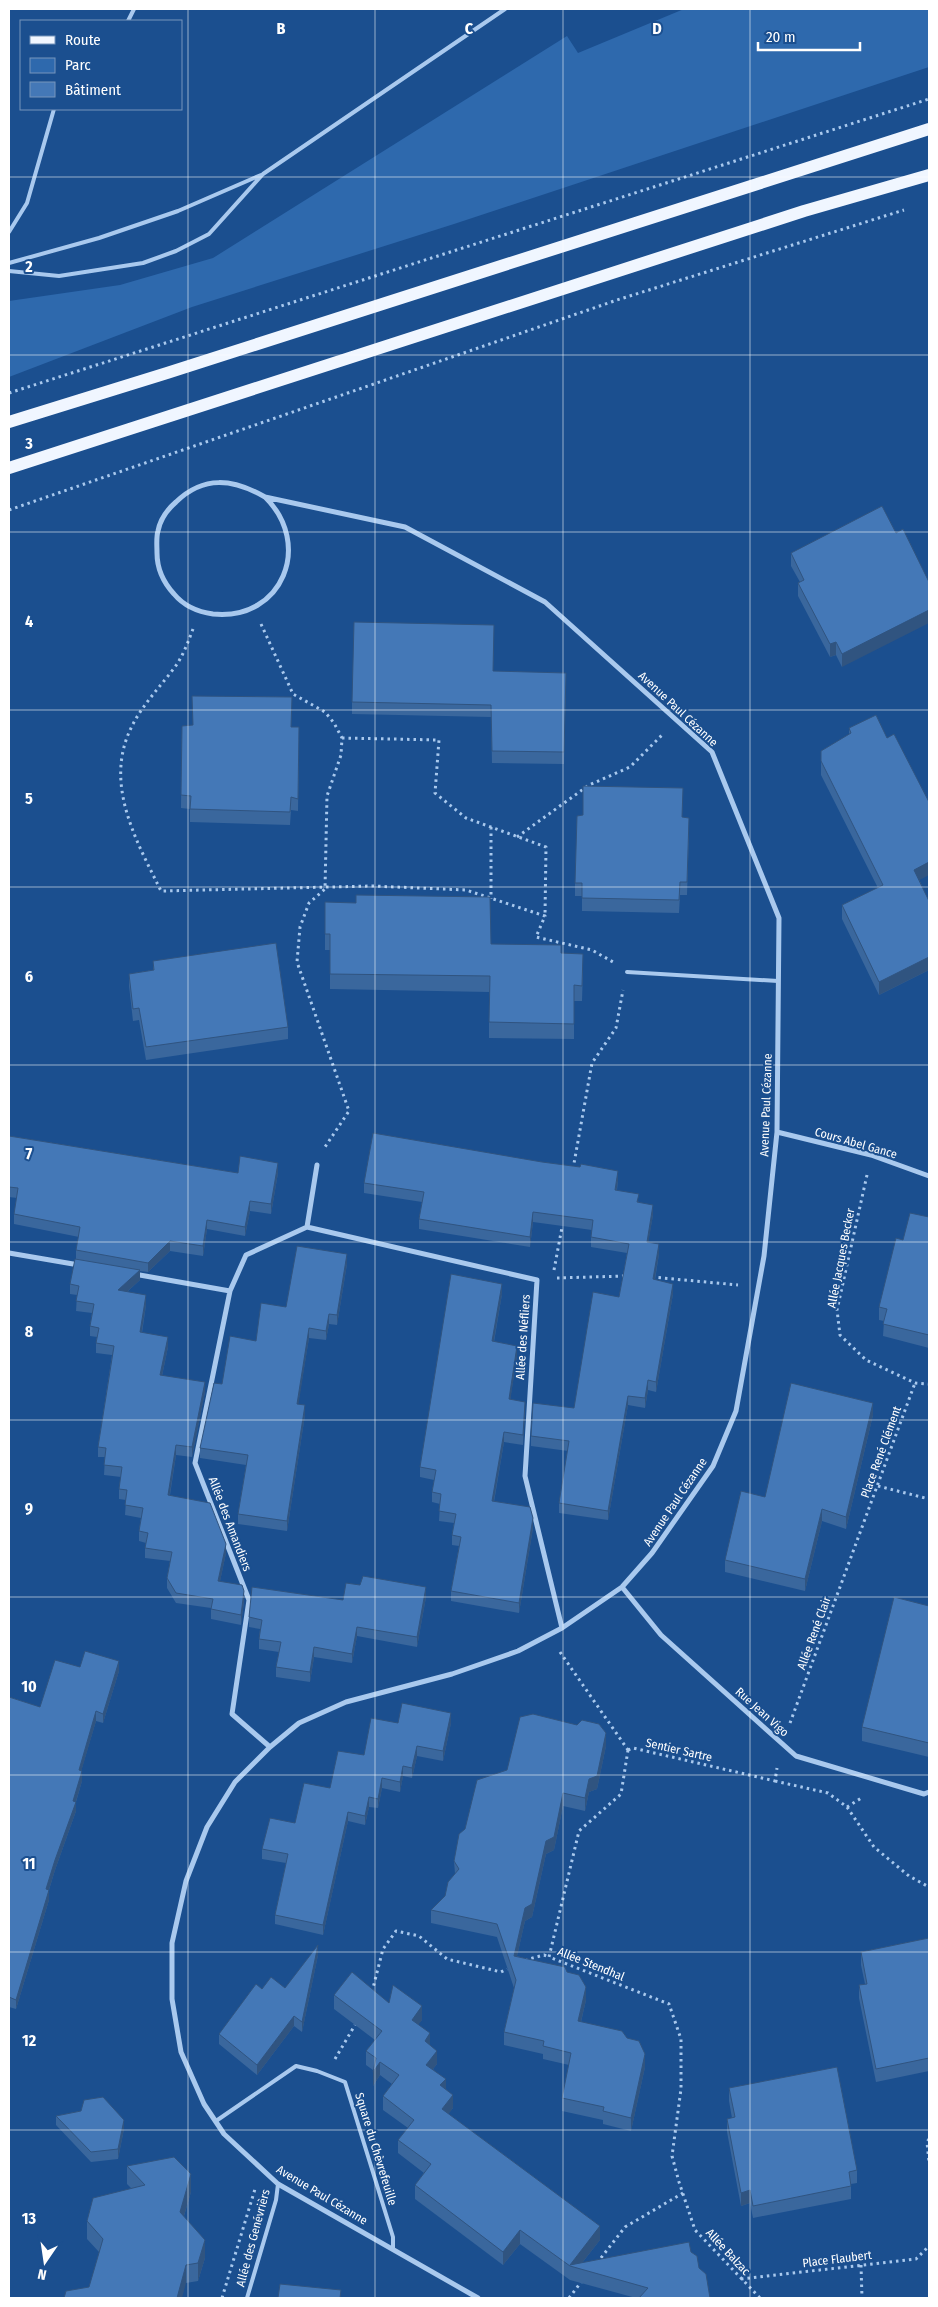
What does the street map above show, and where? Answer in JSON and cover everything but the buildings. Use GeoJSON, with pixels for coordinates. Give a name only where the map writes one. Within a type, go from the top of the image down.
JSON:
{"type":"FeatureCollection","features":[{"type":"Feature","properties":{"kind":"main road"},"geometry":{"type":"LineString","coordinates":[[9,422],[929,129]]}},
{"type":"Feature","properties":{"kind":"main road"},"geometry":{"type":"LineString","coordinates":[[9,468],[804,211],[929,175]]}},
{"type":"Feature","properties":{"kind":"street"},"geometry":{"type":"LineString","coordinates":[[222,482],[245,486],[265,497],[274,505],[286,525],[290,549],[285,575],[272,595],[253,608],[231,616],[202,612],[181,602],[166,586],[157,564],[158,530],[168,509],[185,493],[198,486],[222,482]]}},
{"type":"Feature","properties":{"kind":"street","name":"Avenue Paul Cézanne"},"geometry":{"type":"LineString","coordinates":[[265,497],[405,527],[545,602],[712,752],[779,918],[777,1132],[764,1256],[736,1411],[713,1466],[652,1553],[622,1587],[562,1628],[518,1651],[452,1674],[346,1702],[299,1723],[270,1747],[235,1782],[207,1828],[186,1881],[172,1943],[172,1999],[181,2052],[204,2104],[224,2134],[278,2184],[478,2298]]}},
{"type":"Feature","properties":{"kind":"street","name":"Cours Abel Gance"},"geometry":{"type":"LineString","coordinates":[[777,1132],[871,1155],[929,1176]]}},
{"type":"Feature","properties":{"kind":"street"},"geometry":{"type":"LineString","coordinates":[[307,1227],[317,1165]]}},
{"type":"Feature","properties":{"kind":"street","name":"Allée des Amandiers"},"geometry":{"type":"LineString","coordinates":[[270,1747],[232,1714],[249,1600],[195,1463],[230,1291],[246,1255],[307,1227]]}},
{"type":"Feature","properties":{"kind":"street","name":"Allée des Néfliers"},"geometry":{"type":"LineString","coordinates":[[307,1227],[537,1280],[525,1476],[562,1628]]}},
{"type":"Feature","properties":{"kind":"street"},"geometry":{"type":"LineString","coordinates":[[9,1253],[86,1266]]}},
{"type":"Feature","properties":{"kind":"street"},"geometry":{"type":"LineString","coordinates":[[124,1272],[230,1291]]}},
{"type":"Feature","properties":{"kind":"street","name":"Rue Jean Vigo"},"geometry":{"type":"LineString","coordinates":[[622,1587],[661,1635],[796,1756],[927,1793]]}},
{"type":"Feature","properties":{"kind":"lane"},"geometry":{"type":"LineString","coordinates":[[9,263],[99,238],[178,211],[263,174],[505,9]]}},
{"type":"Feature","properties":{"kind":"lane"},"geometry":{"type":"LineString","coordinates":[[9,232],[26,203],[54,110]]}},
{"type":"Feature","properties":{"kind":"lane"},"geometry":{"type":"LineString","coordinates":[[9,271],[59,276],[143,263],[176,251],[209,234],[263,174]]}},
{"type":"Feature","properties":{"kind":"lane"},"geometry":{"type":"LineString","coordinates":[[627,972],[778,981]]}},
{"type":"Feature","properties":{"kind":"lane","name":"Square du Chèvrefeuille"},"geometry":{"type":"LineString","coordinates":[[216,2121],[296,2066],[326,2074],[344,2082],[393,2237],[393,2249]]}},
{"type":"Feature","properties":{"kind":"lane","name":"Allée des Genévrièrs"},"geometry":{"type":"LineString","coordinates":[[247,2298],[276,2200],[278,2184]]}},
{"type":"Feature","properties":{"kind":"path"},"geometry":{"type":"LineString","coordinates":[[9,393],[929,99]]}},
{"type":"Feature","properties":{"kind":"path"},"geometry":{"type":"LineString","coordinates":[[9,510],[617,300],[910,208]]}},
{"type":"Feature","properties":{"kind":"path"},"geometry":{"type":"LineString","coordinates":[[253,608],[293,694],[325,712],[334,723],[342,738],[341,754],[327,796],[326,889],[309,903],[300,928],[297,962],[349,1111],[319,1155],[317,1165]]}},
{"type":"Feature","properties":{"kind":"path"},"geometry":{"type":"LineString","coordinates":[[202,612],[176,666],[153,693],[131,727],[120,765],[122,797],[132,832],[161,891],[326,889],[372,886],[466,890],[545,916]]}},
{"type":"Feature","properties":{"kind":"path"},"geometry":{"type":"LineString","coordinates":[[517,837],[589,785],[630,767],[677,722]]}},
{"type":"Feature","properties":{"kind":"path"},"geometry":{"type":"LineString","coordinates":[[342,738],[439,740],[435,793],[466,818],[546,847],[545,916],[536,937],[592,950],[627,972],[616,1028],[592,1063],[572,1171]]}},
{"type":"Feature","properties":{"kind":"path"},"geometry":{"type":"LineString","coordinates":[[490,827],[491,899]]}},
{"type":"Feature","properties":{"kind":"path","name":"Allée Jacques Becker"},"geometry":{"type":"LineString","coordinates":[[871,1155],[837,1310],[840,1334],[866,1360],[915,1384]]}},
{"type":"Feature","properties":{"kind":"path"},"geometry":{"type":"LineString","coordinates":[[564,1220],[553,1278],[629,1275]]}},
{"type":"Feature","properties":{"kind":"path"},"geometry":{"type":"LineString","coordinates":[[649,1277],[758,1286]]}},
{"type":"Feature","properties":{"kind":"path"},"geometry":{"type":"LineString","coordinates":[[915,1384],[929,1384]]}},
{"type":"Feature","properties":{"kind":"path","name":"Place René Clément"},"geometry":{"type":"LineString","coordinates":[[862,1527],[915,1384]]}},
{"type":"Feature","properties":{"kind":"path"},"geometry":{"type":"LineString","coordinates":[[878,1486],[928,1499]]}},
{"type":"Feature","properties":{"kind":"path","name":"Allée René Clair"},"geometry":{"type":"LineString","coordinates":[[782,1744],[862,1527]]}},
{"type":"Feature","properties":{"kind":"path","name":"Sentier Sartre"},"geometry":{"type":"LineString","coordinates":[[549,1634],[628,1750],[633,1748],[828,1793],[847,1807],[874,1847],[909,1876],[929,1886]]}},
{"type":"Feature","properties":{"kind":"path"},"geometry":{"type":"LineString","coordinates":[[775,1781],[782,1744]]}},
{"type":"Feature","properties":{"kind":"path","name":"Allée Stendhal"},"geometry":{"type":"LineString","coordinates":[[628,1750],[621,1794],[579,1832],[549,1957],[669,2004],[681,2039],[681,2090],[672,2156]]}},
{"type":"Feature","properties":{"kind":"path"},"geometry":{"type":"LineString","coordinates":[[370,2000],[383,1950],[396,1931],[419,1936],[447,1960],[501,1972],[507,1969]]}},
{"type":"Feature","properties":{"kind":"path"},"geometry":{"type":"LineString","coordinates":[[522,1961],[544,1955],[549,1957]]}},
{"type":"Feature","properties":{"kind":"path"},"geometry":{"type":"LineString","coordinates":[[326,2074],[355,2025]]}},
{"type":"Feature","properties":{"kind":"path"},"geometry":{"type":"LineString","coordinates":[[929,2139],[927,2142],[929,2162]]}},
{"type":"Feature","properties":{"kind":"path","name":"Allée Balzac"},"geometry":{"type":"LineString","coordinates":[[672,2156],[695,2230],[760,2298]]}},
{"type":"Feature","properties":{"kind":"path"},"geometry":{"type":"LineString","coordinates":[[222,2298],[262,2170]]}},
{"type":"Feature","properties":{"kind":"path"},"geometry":{"type":"LineString","coordinates":[[591,2270],[625,2227],[683,2193]]}},
{"type":"Feature","properties":{"kind":"path","name":"Place Flaubert"},"geometry":{"type":"LineString","coordinates":[[741,2279],[916,2258],[929,2246]]}},
{"type":"Feature","properties":{"kind":"path"},"geometry":{"type":"LineString","coordinates":[[861,2265],[862,2298]]}},
{"type":"Feature","properties":{"kind":"path"},"geometry":{"type":"LineString","coordinates":[[569,2298],[586,2277]]}},
{"type":"Feature","properties":{"kind":"green space"},"geometry":{"type":"Polygon","coordinates":[[[684,9],[929,9],[929,67],[454,224],[192,307],[9,377],[9,301],[120,285],[213,258],[567,36],[578,53],[684,9]]]}}]}
